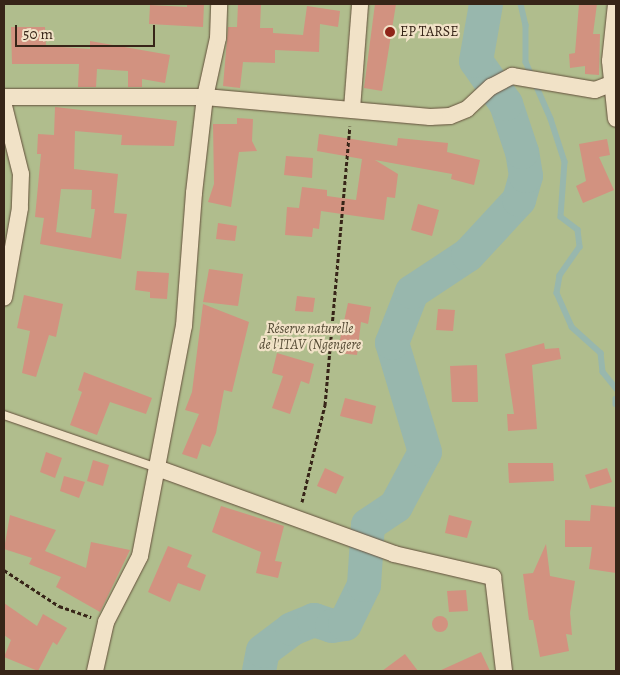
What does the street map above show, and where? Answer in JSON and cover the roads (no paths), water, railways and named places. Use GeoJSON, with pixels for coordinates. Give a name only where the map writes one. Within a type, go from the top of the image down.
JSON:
{"type":"FeatureCollection","features":[{"type":"Feature","properties":{"kind":"street"},"geometry":{"type":"LineString","coordinates":[[95,671],[106,622],[140,556],[158,468],[184,326],[205,97],[218,38],[219,4]]}},
{"type":"Feature","properties":{"kind":"street"},"geometry":{"type":"LineString","coordinates":[[352,108],[360,4]]}},
{"type":"Feature","properties":{"kind":"street"},"geometry":{"type":"LineString","coordinates":[[616,4],[614,82],[616,119]]}},
{"type":"Feature","properties":{"kind":"street"},"geometry":{"type":"LineString","coordinates":[[4,97],[205,97],[450,116],[512,76],[595,90],[614,82]]}},
{"type":"Feature","properties":{"kind":"street"},"geometry":{"type":"LineString","coordinates":[[4,106],[21,174],[19,218],[4,298]]}},
{"type":"Feature","properties":{"kind":"street"},"geometry":{"type":"LineString","coordinates":[[158,468],[321,530],[394,554],[492,577],[504,671]]}},
{"type":"Feature","properties":{"kind":"lane"},"geometry":{"type":"LineString","coordinates":[[4,415],[158,468]]}},
{"type":"Feature","properties":{"kind":"waterway"},"geometry":{"type":"LineString","coordinates":[[259,671],[263,651],[292,629],[314,620],[332,626],[345,624],[364,585],[368,525],[396,506],[425,452],[392,343],[412,292],[468,255],[519,200],[526,176],[522,152],[506,104],[476,61],[486,4]]}},
{"type":"Feature","properties":{"kind":"waterway"},"geometry":{"type":"LineString","coordinates":[[521,4],[526,25],[526,62],[551,119],[565,162],[561,217],[578,230],[580,247],[560,276],[557,293],[572,327],[601,353],[603,372],[616,388]]}},
{"type":"Feature","properties":{"kind":"waterway"},"geometry":{"type":"LineString","coordinates":[[616,399],[616,404]]}},
{"type":"Feature","properties":{"kind":"place","name":"EP TARSE"},"geometry":{"type":"Point","coordinates":[390,32]}},
{"type":"Feature","properties":{"kind":"park label","name":"Réserve naturelle de l'ITAV (Ngengere"},"geometry":{"type":"Point","coordinates":[310,338]}}]}
